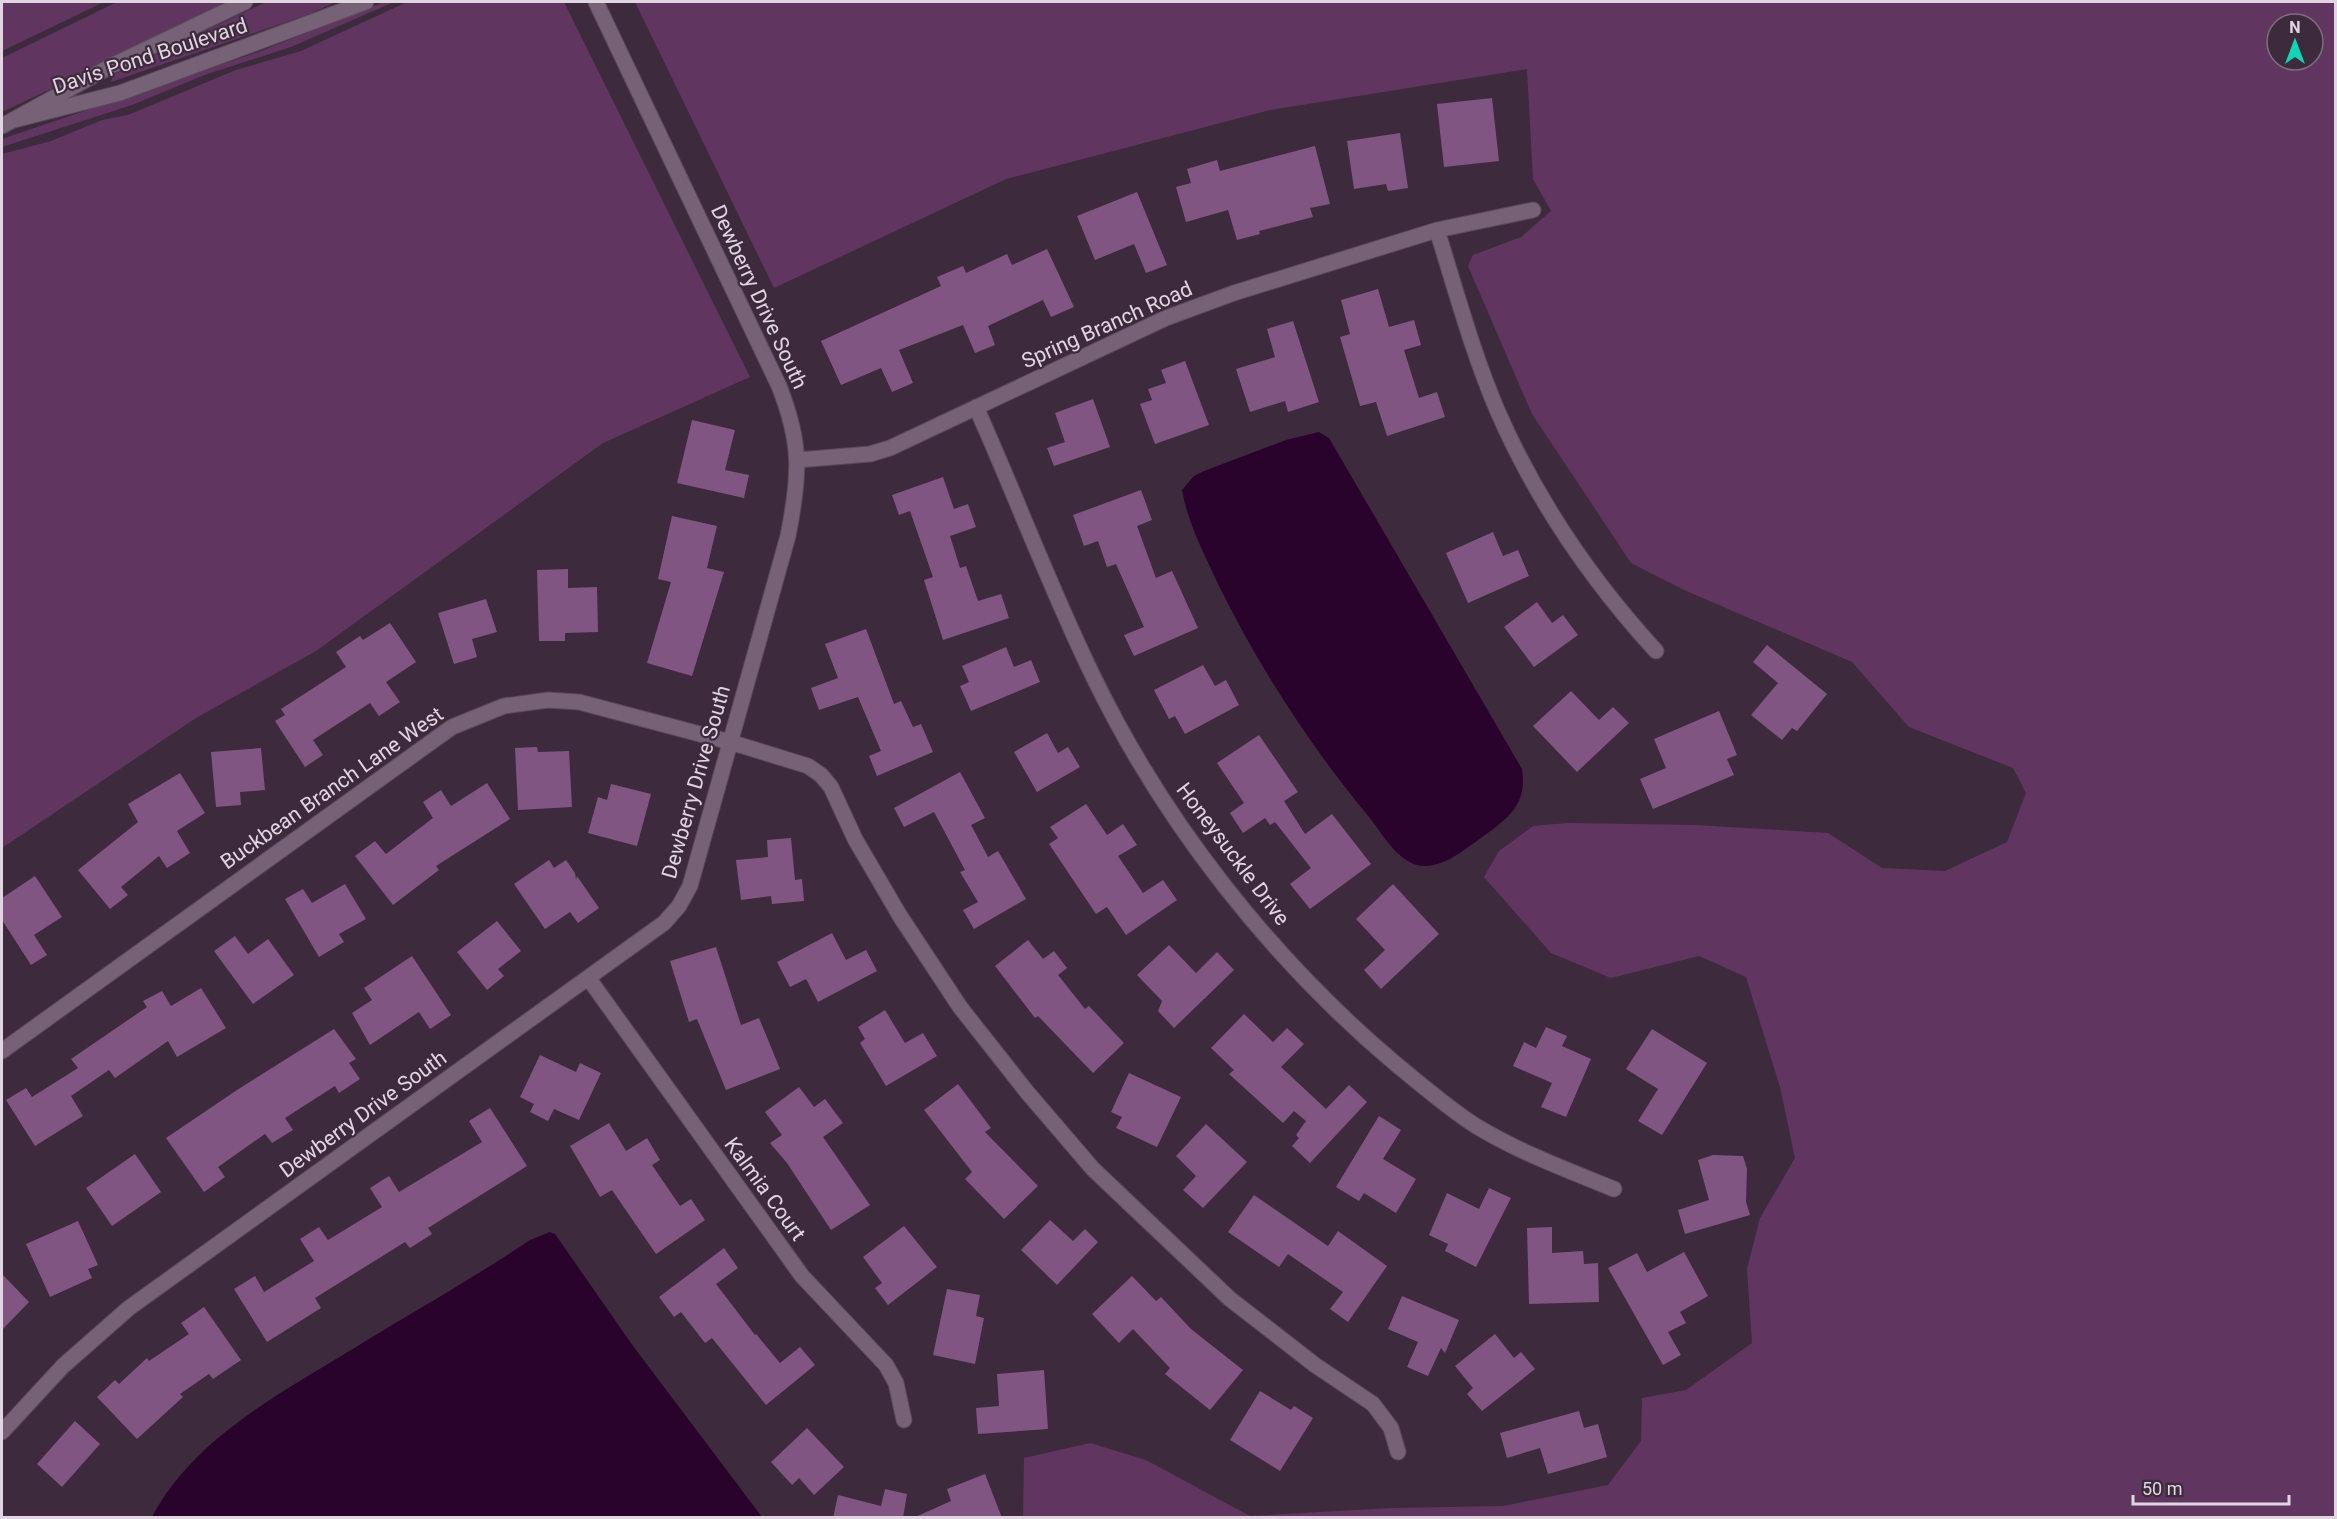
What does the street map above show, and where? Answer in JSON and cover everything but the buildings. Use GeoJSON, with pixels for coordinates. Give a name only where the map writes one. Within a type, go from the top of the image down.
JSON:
{"type":"FeatureCollection","features":[{"type":"Feature","properties":{"kind":"street","name":"Davis Pond Boulevard"},"geometry":{"type":"LineString","coordinates":[[8,123],[111,66],[245,2]]}},
{"type":"Feature","properties":{"kind":"street","name":"Davis Pond Boulevard"},"geometry":{"type":"LineString","coordinates":[[8,123],[120,93],[366,2]]}},
{"type":"Feature","properties":{"kind":"street","name":"Dewberry Drive South"},"geometry":{"type":"LineString","coordinates":[[2,1432],[63,1366],[129,1308],[664,923],[679,906],[690,886],[788,536],[796,496],[798,460],[790,414],[779,386],[596,2]]}},
{"type":"Feature","properties":{"kind":"street","name":"Spring Branch Road"},"geometry":{"type":"LineString","coordinates":[[798,460],[870,454],[890,447],[1166,318],[1234,293],[1437,230],[1533,210]]}},
{"type":"Feature","properties":{"kind":"street"},"geometry":{"type":"LineString","coordinates":[[1437,230],[1478,360],[1498,412],[1522,462],[1549,511],[1587,570],[1656,651]]}},
{"type":"Feature","properties":{"kind":"street","name":"Honeysuckle Drive"},"geometry":{"type":"LineString","coordinates":[[976,407],[1017,497],[1056,597],[1094,678],[1137,757],[1173,813],[1268,937],[1329,1003],[1440,1101],[1476,1126],[1516,1148],[1614,1189]]}},
{"type":"Feature","properties":{"kind":"street","name":"Buckbean Branch Lane West"},"geometry":{"type":"LineString","coordinates":[[2,1051],[452,727],[486,711],[523,702],[579,702],[730,742],[808,766],[821,775],[831,787],[855,839],[900,916],[960,1007],[1027,1092],[1093,1169],[1230,1299],[1315,1365],[1373,1404],[1391,1428],[1398,1452]]}},
{"type":"Feature","properties":{"kind":"street","name":"Kalmia Court"},"geometry":{"type":"LineString","coordinates":[[589,979],[802,1276],[886,1365],[896,1383],[904,1420]]}},
{"type":"Feature","properties":{"kind":"shaded area"},"geometry":{"type":"Polygon","coordinates":[[[2,2],[104,2],[2,51],[2,2]]]}},
{"type":"Feature","properties":{"kind":"shaded area"},"geometry":{"type":"Polygon","coordinates":[[[117,2],[234,2],[2,112],[2,58],[117,2]]]}},
{"type":"Feature","properties":{"kind":"shaded area"},"geometry":{"type":"Polygon","coordinates":[[[266,2],[336,2],[309,14],[111,82],[113,75],[266,2]]]}},
{"type":"Feature","properties":{"kind":"shaded area"},"geometry":{"type":"Polygon","coordinates":[[[384,2],[394,2],[291,47],[207,74],[132,105],[2,147],[2,139],[261,51],[384,2]]]}},
{"type":"Feature","properties":{"kind":"shaded area"},"geometry":{"type":"Polygon","coordinates":[[[407,2],[564,2],[750,377],[603,443],[316,651],[196,718],[2,848],[2,154],[51,141],[102,120],[128,115],[236,70],[301,51],[407,2]]]}},
{"type":"Feature","properties":{"kind":"shaded area"},"geometry":{"type":"Polygon","coordinates":[[[635,2],[2335,2],[2335,1517],[1023,1517],[1024,1458],[1090,1443],[1146,1460],[1250,1516],[1392,1508],[1503,1506],[1608,1485],[1641,1441],[1642,1398],[1686,1390],[1752,1343],[1747,1269],[1760,1218],[1795,1158],[1780,1087],[1746,977],[1699,956],[1611,978],[1551,953],[1484,877],[1499,851],[1533,826],[1567,823],[1695,825],[1828,833],[1882,868],[1945,871],[2007,842],[2026,793],[2013,768],[1909,727],[1852,662],[1684,590],[1631,563],[1532,414],[1468,266],[1473,255],[1521,237],[1551,211],[1533,179],[1527,69],[1270,110],[1006,179],[774,288],[635,2]]]}},
{"type":"Feature","properties":{"kind":"shaded area"},"geometry":{"type":"Polygon","coordinates":[[[1319,432],[1329,438],[1522,769],[1522,791],[1515,808],[1509,815],[1462,852],[1436,865],[1417,865],[1409,862],[1390,845],[1306,734],[1268,675],[1234,615],[1188,515],[1182,490],[1194,476],[1286,440],[1319,432]]]}},
{"type":"Feature","properties":{"kind":"shaded area"},"geometry":{"type":"Polygon","coordinates":[[[550,1232],[555,1234],[633,1346],[762,1517],[152,1517],[169,1489],[190,1464],[240,1421],[295,1384],[530,1240],[550,1232]]]}}]}
